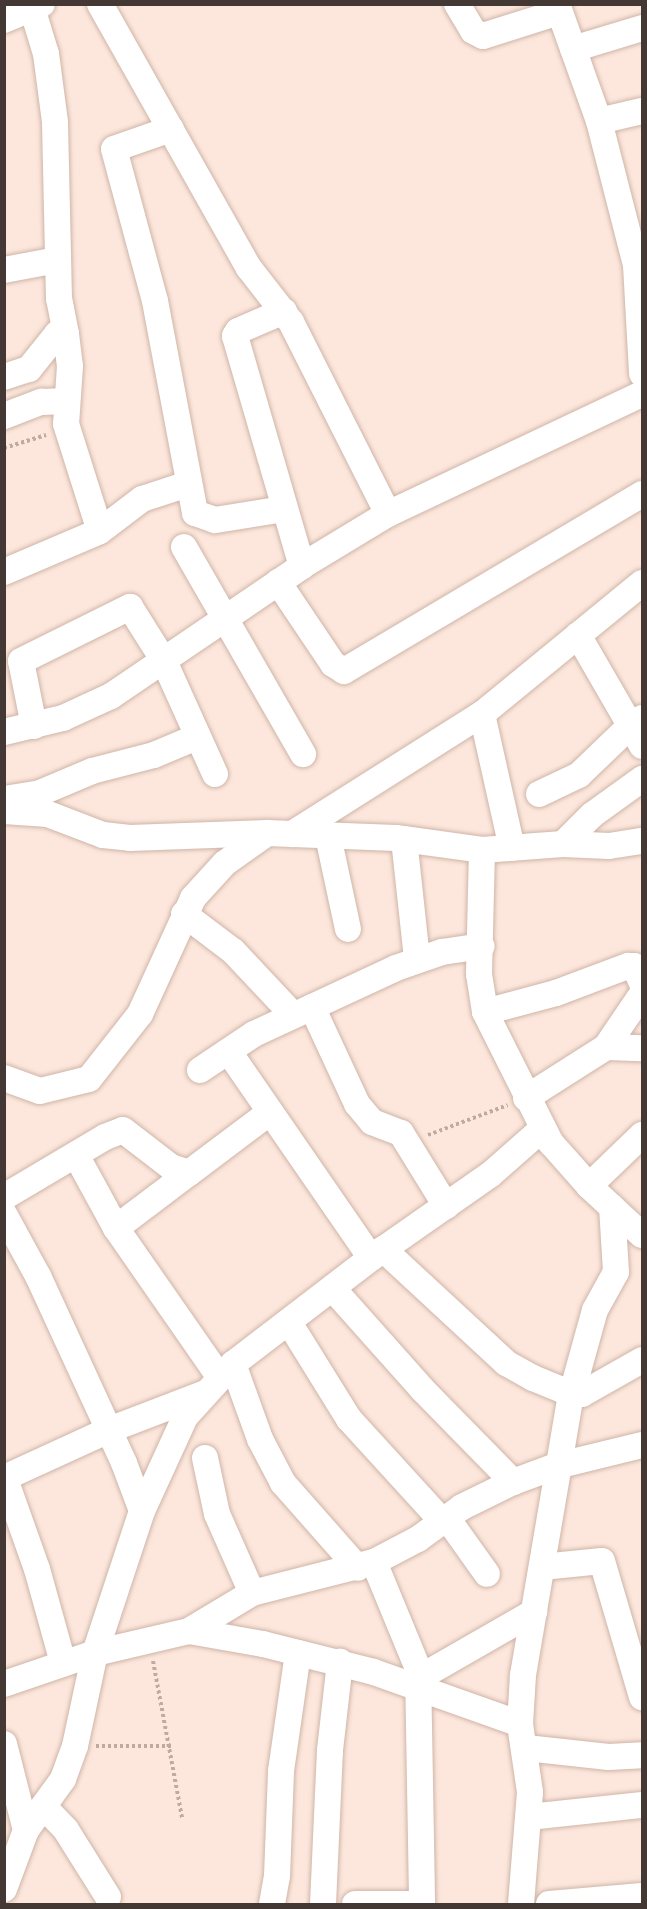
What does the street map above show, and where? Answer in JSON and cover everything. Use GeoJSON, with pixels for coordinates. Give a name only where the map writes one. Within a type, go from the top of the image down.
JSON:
{"type":"FeatureCollection","features":[{"type":"Feature","properties":{"kind":"street"},"geometry":{"type":"LineString","coordinates":[[100,4],[256,279],[284,311],[388,514]]}},
{"type":"Feature","properties":{"kind":"street"},"geometry":{"type":"LineString","coordinates":[[457,4],[473,31],[483,36],[558,8],[599,121],[639,264],[642,374]]}},
{"type":"Feature","properties":{"kind":"street"},"geometry":{"type":"LineString","coordinates":[[4,20],[37,6],[55,123],[57,260],[70,366],[66,401],[67,428],[100,531]]}},
{"type":"Feature","properties":{"kind":"street"},"geometry":{"type":"LineString","coordinates":[[573,49],[642,28]]}},
{"type":"Feature","properties":{"kind":"street"},"geometry":{"type":"LineString","coordinates":[[599,121],[642,111]]}},
{"type":"Feature","properties":{"kind":"street"},"geometry":{"type":"LineString","coordinates":[[171,129],[114,149],[156,301],[195,513],[207,519],[284,509]]}},
{"type":"Feature","properties":{"kind":"street"},"geometry":{"type":"LineString","coordinates":[[4,270],[57,260]]}},
{"type":"Feature","properties":{"kind":"street"},"geometry":{"type":"LineString","coordinates":[[284,311],[235,334],[302,566]]}},
{"type":"Feature","properties":{"kind":"street"},"geometry":{"type":"LineString","coordinates":[[4,377],[29,369],[57,334],[66,334]]}},
{"type":"Feature","properties":{"kind":"street"},"geometry":{"type":"LineString","coordinates":[[4,732],[34,726],[88,708],[164,661],[302,566],[388,514],[642,394]]}},
{"type":"Feature","properties":{"kind":"street"},"geometry":{"type":"LineString","coordinates":[[4,416],[40,402],[66,401]]}},
{"type":"Feature","properties":{"kind":"street"},"geometry":{"type":"LineString","coordinates":[[4,572],[100,531],[142,499],[188,484]]}},
{"type":"Feature","properties":{"kind":"street"},"geometry":{"type":"LineString","coordinates":[[278,582],[333,664],[344,671],[642,494]]}},
{"type":"Feature","properties":{"kind":"street"},"geometry":{"type":"LineString","coordinates":[[184,547],[223,619],[303,754]]}},
{"type":"Feature","properties":{"kind":"street"},"geometry":{"type":"LineString","coordinates":[[292,834],[482,714],[642,583]]}},
{"type":"Feature","properties":{"kind":"street"},"geometry":{"type":"LineString","coordinates":[[34,726],[21,662],[124,609],[132,608],[164,661],[214,774]]}},
{"type":"Feature","properties":{"kind":"street"},"geometry":{"type":"LineString","coordinates":[[539,794],[579,775],[638,730],[578,635]]}},
{"type":"Feature","properties":{"kind":"street"},"geometry":{"type":"LineString","coordinates":[[482,714],[512,848]]}},
{"type":"Feature","properties":{"kind":"street"},"geometry":{"type":"LineString","coordinates":[[4,799],[40,793],[92,771],[154,755],[197,737]]}},
{"type":"Feature","properties":{"kind":"street"},"geometry":{"type":"LineString","coordinates":[[563,844],[592,816],[642,779]]}},
{"type":"Feature","properties":{"kind":"street"},"geometry":{"type":"LineString","coordinates":[[4,811],[48,814],[108,836],[267,833],[404,839],[482,850],[563,844],[609,846],[642,841]]}},
{"type":"Feature","properties":{"kind":"street"},"geometry":{"type":"LineString","coordinates":[[4,1078],[40,1091],[89,1080],[140,1014],[184,914],[214,874],[267,833]]}},
{"type":"Feature","properties":{"kind":"street"},"geometry":{"type":"LineString","coordinates":[[328,836],[348,929]]}},
{"type":"Feature","properties":{"kind":"street"},"geometry":{"type":"LineString","coordinates":[[404,839],[417,959]]}},
{"type":"Feature","properties":{"kind":"street"},"geometry":{"type":"LineString","coordinates":[[482,850],[482,946],[479,974],[484,1012],[542,1129],[589,1186],[642,1235]]}},
{"type":"Feature","properties":{"kind":"street"},"geometry":{"type":"LineString","coordinates":[[184,914],[233,951],[303,1011],[357,1104],[372,1122],[397,1129],[447,1206]]}},
{"type":"Feature","properties":{"kind":"street"},"geometry":{"type":"LineString","coordinates":[[200,1070],[303,1011],[417,959],[482,946]]}},
{"type":"Feature","properties":{"kind":"street"},"geometry":{"type":"LineString","coordinates":[[484,1012],[556,993],[628,966],[634,966],[642,983]]}},
{"type":"Feature","properties":{"kind":"street"},"geometry":{"type":"LineString","coordinates":[[526,1098],[606,1047],[642,994]]}},
{"type":"Feature","properties":{"kind":"street"},"geometry":{"type":"LineString","coordinates":[[606,1047],[642,1048]]}},
{"type":"Feature","properties":{"kind":"street"},"geometry":{"type":"LineString","coordinates":[[229,1052],[269,1113],[377,1254],[506,1363],[572,1395],[591,1390],[642,1360]]}},
{"type":"Feature","properties":{"kind":"street"},"geometry":{"type":"LineString","coordinates":[[116,1228],[269,1113]]}},
{"type":"Feature","properties":{"kind":"street"},"geometry":{"type":"LineString","coordinates":[[4,1888],[26,1830],[45,1808],[63,1779],[75,1746],[95,1653],[142,1511],[185,1417],[219,1378],[377,1254],[447,1206],[542,1129]]}},
{"type":"Feature","properties":{"kind":"street"},"geometry":{"type":"LineString","coordinates":[[4,1197],[123,1130],[171,1167],[189,1173]]}},
{"type":"Feature","properties":{"kind":"street"},"geometry":{"type":"LineString","coordinates":[[589,1186],[642,1135]]}},
{"type":"Feature","properties":{"kind":"street"},"geometry":{"type":"LineString","coordinates":[[76,1155],[116,1228],[260,1439],[283,1483],[366,1565],[419,1682],[422,1905]]}},
{"type":"Feature","properties":{"kind":"street"},"geometry":{"type":"LineString","coordinates":[[521,1905],[529,1817],[523,1736],[523,1675],[542,1567],[556,1466],[572,1395],[595,1310],[615,1272],[612,1207]]}},
{"type":"Feature","properties":{"kind":"street"},"geometry":{"type":"LineString","coordinates":[[4,1214],[38,1276],[109,1430],[142,1511]]}},
{"type":"Feature","properties":{"kind":"street"},"geometry":{"type":"LineString","coordinates":[[334,1290],[423,1390],[513,1482]]}},
{"type":"Feature","properties":{"kind":"street"},"geometry":{"type":"LineString","coordinates":[[290,1324],[350,1419],[443,1522],[452,1525],[467,1542],[487,1574]]}},
{"type":"Feature","properties":{"kind":"street"},"geometry":{"type":"LineString","coordinates":[[63,1663],[37,1569],[5,1478],[219,1378]]}},
{"type":"Feature","properties":{"kind":"street"},"geometry":{"type":"LineString","coordinates":[[4,1684],[95,1653],[189,1631],[252,1593],[366,1565],[443,1522],[462,1507],[513,1482],[556,1466],[642,1445]]}},
{"type":"Feature","properties":{"kind":"street"},"geometry":{"type":"LineString","coordinates":[[205,1458],[217,1514],[252,1593]]}},
{"type":"Feature","properties":{"kind":"street"},"geometry":{"type":"LineString","coordinates":[[542,1567],[602,1560],[642,1697]]}},
{"type":"Feature","properties":{"kind":"street"},"geometry":{"type":"LineString","coordinates":[[419,1682],[534,1612]]}},
{"type":"Feature","properties":{"kind":"street"},"geometry":{"type":"LineString","coordinates":[[189,1631],[340,1662],[419,1682],[523,1736],[609,1757],[642,1755]]}},
{"type":"Feature","properties":{"kind":"street"},"geometry":{"type":"LineString","coordinates":[[272,1905],[277,1876],[281,1771],[298,1653]]}},
{"type":"Feature","properties":{"kind":"street"},"geometry":{"type":"LineString","coordinates":[[323,1905],[330,1750],[340,1662]]}},
{"type":"Feature","properties":{"kind":"street"},"geometry":{"type":"LineString","coordinates":[[4,1744],[26,1830]]}},
{"type":"Feature","properties":{"kind":"street"},"geometry":{"type":"LineString","coordinates":[[529,1817],[642,1804]]}},
{"type":"Feature","properties":{"kind":"street"},"geometry":{"type":"LineString","coordinates":[[45,1808],[66,1830],[108,1897]]}},
{"type":"Feature","properties":{"kind":"street"},"geometry":{"type":"LineString","coordinates":[[549,1905],[642,1896]]}},
{"type":"Feature","properties":{"kind":"street"},"geometry":{"type":"LineString","coordinates":[[355,1905],[412,1905]]}},
{"type":"Feature","properties":{"kind":"path"},"geometry":{"type":"LineString","coordinates":[[4,448],[67,428]]}},
{"type":"Feature","properties":{"kind":"path"},"geometry":{"type":"LineString","coordinates":[[407,1143],[526,1098]]}},
{"type":"Feature","properties":{"kind":"path"},"geometry":{"type":"LineString","coordinates":[[149,1640],[183,1818]]}},
{"type":"Feature","properties":{"kind":"path"},"geometry":{"type":"LineString","coordinates":[[75,1746],[171,1746]]}}]}
